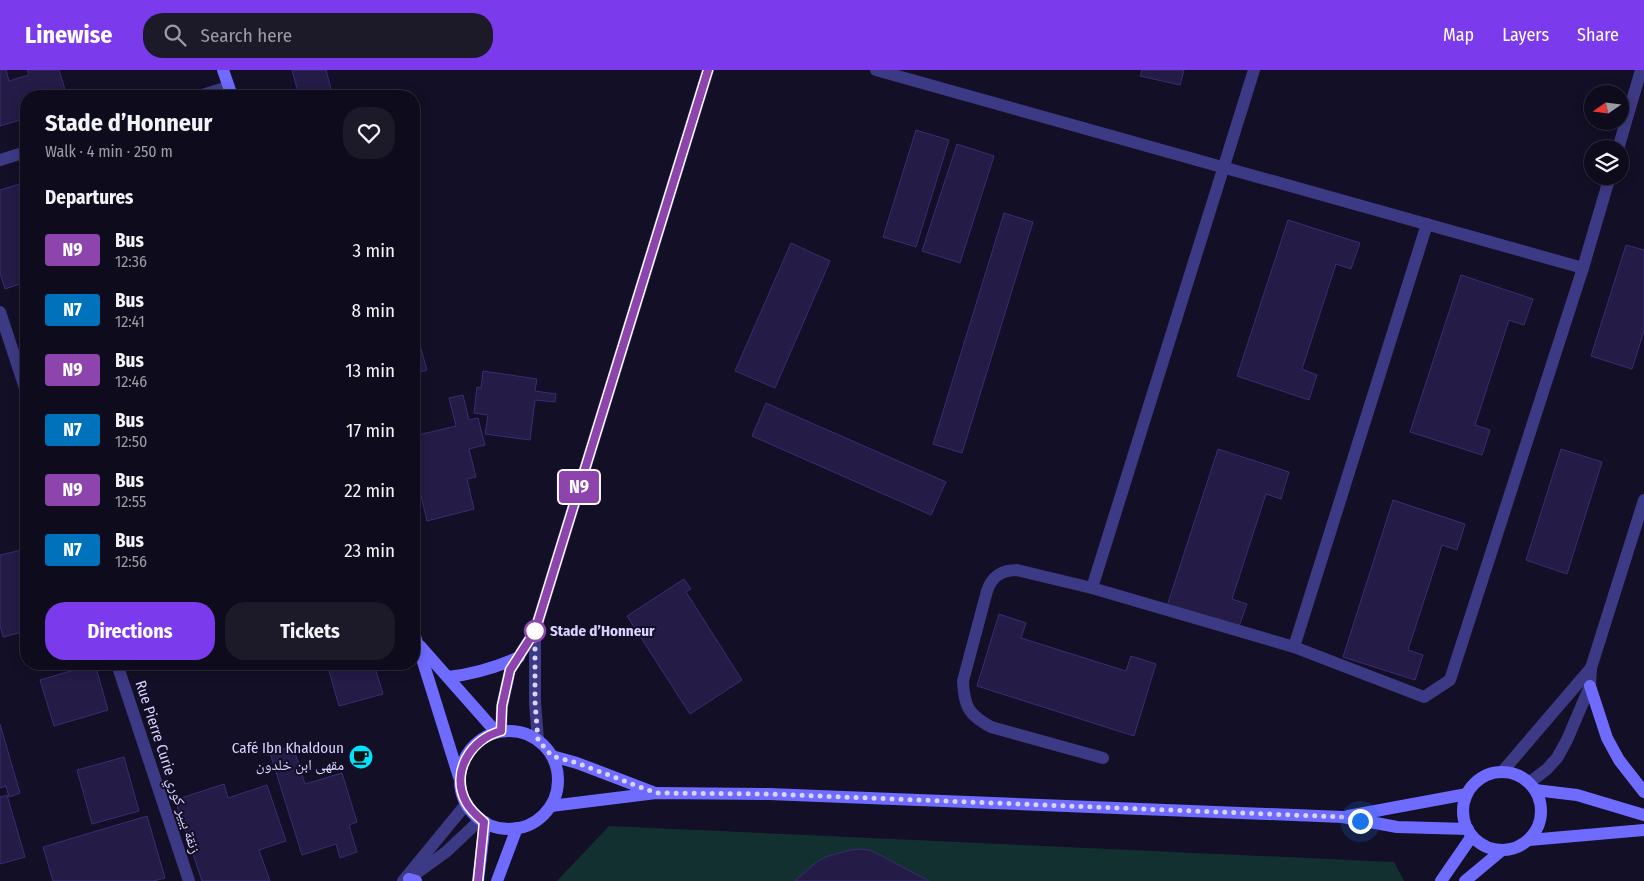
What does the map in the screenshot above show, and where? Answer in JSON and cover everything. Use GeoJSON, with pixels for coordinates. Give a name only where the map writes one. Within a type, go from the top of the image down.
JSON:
{"type":"FeatureCollection","features":[{"type":"Feature","properties":{"kind":"main road"},"geometry":{"type":"LineString","coordinates":[[223,70],[229,90]]}},
{"type":"Feature","properties":{"kind":"main road"},"geometry":{"type":"LineString","coordinates":[[420,643],[498,732]]}},
{"type":"Feature","properties":{"kind":"main road"},"geometry":{"type":"LineString","coordinates":[[420,653],[460,782],[467,803],[483,821],[502,828],[517,828],[530,824],[542,816],[551,806],[556,794],[558,781],[557,768],[552,756],[538,740],[520,732],[498,732],[481,739],[470,751],[462,766],[460,782]]}},
{"type":"Feature","properties":{"kind":"main road"},"geometry":{"type":"LineString","coordinates":[[448,677],[488,670],[519,657]]}},
{"type":"Feature","properties":{"kind":"main road"},"geometry":{"type":"LineString","coordinates":[[1590,686],[1607,738],[1618,760],[1644,792]]}},
{"type":"Feature","properties":{"kind":"main road"},"geometry":{"type":"LineString","coordinates":[[552,756],[577,763],[656,793]]}},
{"type":"Feature","properties":{"kind":"main road"},"geometry":{"type":"LineString","coordinates":[[1502,772],[1521,777],[1532,786],[1540,800],[1541,810],[1536,832],[1529,840],[1521,846],[1501,850],[1490,848],[1480,843],[1470,833],[1463,812],[1467,794],[1481,778],[1502,772]]}},
{"type":"Feature","properties":{"kind":"main road"},"geometry":{"type":"LineString","coordinates":[[1532,786],[1577,795],[1644,815]]}},
{"type":"Feature","properties":{"kind":"main road"},"geometry":{"type":"LineString","coordinates":[[551,806],[656,793],[769,794],[1343,817],[1397,827],[1470,833]]}},
{"type":"Feature","properties":{"kind":"main road"},"geometry":{"type":"LineString","coordinates":[[1343,817],[1467,794]]}},
{"type":"Feature","properties":{"kind":"main road"},"geometry":{"type":"LineString","coordinates":[[478,881],[483,821]]}},
{"type":"Feature","properties":{"kind":"main road"},"geometry":{"type":"LineString","coordinates":[[497,881],[517,828]]}},
{"type":"Feature","properties":{"kind":"main road"},"geometry":{"type":"LineString","coordinates":[[1529,840],[1644,830]]}},
{"type":"Feature","properties":{"kind":"main road"},"geometry":{"type":"LineString","coordinates":[[1441,881],[1470,833]]}},
{"type":"Feature","properties":{"kind":"main road"},"geometry":{"type":"LineString","coordinates":[[1465,881],[1501,850]]}},
{"type":"Feature","properties":{"kind":"street"},"geometry":{"type":"LineString","coordinates":[[498,732],[510,670],[535,631],[708,70]]}},
{"type":"Feature","properties":{"kind":"street"},"geometry":{"type":"LineString","coordinates":[[876,70],[1583,268]]}},
{"type":"Feature","properties":{"kind":"street"},"geometry":{"type":"LineString","coordinates":[[1092,588],[1254,70]]}},
{"type":"Feature","properties":{"kind":"street"},"geometry":{"type":"LineString","coordinates":[[1621,140],[1641,70]]}},
{"type":"Feature","properties":{"kind":"street"},"geometry":{"type":"LineString","coordinates":[[0,160],[20,154]]}},
{"type":"Feature","properties":{"kind":"street"},"geometry":{"type":"LineString","coordinates":[[1102,758],[991,727],[975,718],[970,711],[964,692],[963,681],[987,591],[994,578],[1000,573],[1008,570],[1017,570],[1092,588],[1294,647],[1424,697],[1450,680],[1583,268],[1607,185]]}},
{"type":"Feature","properties":{"kind":"street"},"geometry":{"type":"LineString","coordinates":[[1294,647],[1427,224]]}},
{"type":"Feature","properties":{"kind":"street"},"geometry":{"type":"LineString","coordinates":[[0,312],[20,373]]}},
{"type":"Feature","properties":{"kind":"street"},"geometry":{"type":"LineString","coordinates":[[1532,786],[1557,758],[1567,740],[1590,686],[1591,668],[1644,500]]}},
{"type":"Feature","properties":{"kind":"street"},"geometry":{"type":"LineString","coordinates":[[535,631],[535,702],[538,740]]}},
{"type":"Feature","properties":{"kind":"street"},"geometry":{"type":"LineString","coordinates":[[1502,772],[1591,668]]}},
{"type":"Feature","properties":{"kind":"street","name":"Rue Pierre Curie زنقة بيير كوري"},"geometry":{"type":"LineString","coordinates":[[119,670],[189,881]]}},
{"type":"Feature","properties":{"kind":"street"},"geometry":{"type":"LineString","coordinates":[[408,880],[467,803]]}},
{"type":"Feature","properties":{"kind":"street"},"geometry":{"type":"LineString","coordinates":[[408,880],[483,821]]}},
{"type":"Feature","properties":{"kind":"green space"},"geometry":{"type":"Polygon","coordinates":[[[609,826],[1394,862],[1404,881],[557,881],[609,826]]]}},
{"type":"Feature","properties":{"kind":"building"},"geometry":{"type":"Polygon","coordinates":[[[0,70],[6,70],[9,81],[29,75],[27,70],[59,70],[65,90],[20,90],[20,120],[0,126],[0,70]]]}},
{"type":"Feature","properties":{"kind":"building"},"geometry":{"type":"Polygon","coordinates":[[[292,70],[326,70],[331,90],[297,90],[292,70]]]}},
{"type":"Feature","properties":{"kind":"building"},"geometry":{"type":"Polygon","coordinates":[[[1142,70],[1184,70],[1180,85],[1140,76],[1142,70]]]}},
{"type":"Feature","properties":{"kind":"building"},"geometry":{"type":"Polygon","coordinates":[[[916,130],[949,140],[916,247],[883,237],[916,130]]]}},
{"type":"Feature","properties":{"kind":"building"},"geometry":{"type":"Polygon","coordinates":[[[957,144],[994,156],[960,263],[922,251],[957,144]]]}},
{"type":"Feature","properties":{"kind":"building"},"geometry":{"type":"Polygon","coordinates":[[[20,184],[20,284],[5,289],[0,273],[0,190],[20,184]]]}},
{"type":"Feature","properties":{"kind":"building"},"geometry":{"type":"Polygon","coordinates":[[[1004,213],[1033,222],[962,453],[933,444],[1004,213]]]}},
{"type":"Feature","properties":{"kind":"building"},"geometry":{"type":"Polygon","coordinates":[[[1288,220],[1360,243],[1351,269],[1336,264],[1302,369],[1317,375],[1309,400],[1237,376],[1288,220]]]}},
{"type":"Feature","properties":{"kind":"building"},"geometry":{"type":"Polygon","coordinates":[[[791,243],[830,261],[775,388],[735,371],[791,243]]]}},
{"type":"Feature","properties":{"kind":"building"},"geometry":{"type":"Polygon","coordinates":[[[1626,245],[1644,250],[1644,331],[1632,369],[1591,356],[1626,245]]]}},
{"type":"Feature","properties":{"kind":"building"},"geometry":{"type":"Polygon","coordinates":[[[1461,275],[1533,299],[1524,325],[1509,320],[1475,425],[1490,430],[1482,455],[1410,432],[1461,275]]]}},
{"type":"Feature","properties":{"kind":"building"},"geometry":{"type":"Polygon","coordinates":[[[420,345],[427,370],[420,372],[420,345]]]}},
{"type":"Feature","properties":{"kind":"building"},"geometry":{"type":"Polygon","coordinates":[[[483,371],[537,379],[535,391],[556,394],[555,402],[535,400],[530,440],[485,434],[488,415],[474,413],[477,387],[481,388],[483,371]]]}},
{"type":"Feature","properties":{"kind":"building"},"geometry":{"type":"Polygon","coordinates":[[[463,395],[469,420],[478,418],[485,445],[469,449],[476,477],[467,479],[474,509],[427,521],[420,491],[420,435],[456,426],[449,398],[463,395]]]}},
{"type":"Feature","properties":{"kind":"building"},"geometry":{"type":"Polygon","coordinates":[[[766,403],[946,482],[931,515],[752,436],[766,403]]]}},
{"type":"Feature","properties":{"kind":"building"},"geometry":{"type":"Polygon","coordinates":[[[1218,449],[1289,472],[1281,499],[1266,494],[1232,599],[1247,604],[1238,629],[1167,606],[1218,449]]]}},
{"type":"Feature","properties":{"kind":"building"},"geometry":{"type":"Polygon","coordinates":[[[1561,449],[1602,462],[1567,574],[1526,560],[1561,449]]]}},
{"type":"Feature","properties":{"kind":"building"},"geometry":{"type":"Polygon","coordinates":[[[1393,500],[1465,524],[1457,550],[1442,545],[1408,650],[1423,655],[1415,680],[1343,657],[1393,500]]]}},
{"type":"Feature","properties":{"kind":"building"},"geometry":{"type":"Polygon","coordinates":[[[20,550],[20,633],[3,637],[0,625],[0,555],[20,550]]]}},
{"type":"Feature","properties":{"kind":"building"},"geometry":{"type":"Polygon","coordinates":[[[684,579],[691,589],[686,592],[742,680],[690,714],[627,616],[684,579]]]}},
{"type":"Feature","properties":{"kind":"building"},"geometry":{"type":"Polygon","coordinates":[[[999,614],[1026,623],[1021,638],[1126,671],[1131,656],[1156,664],[1134,736],[977,686],[999,614]]]}},
{"type":"Feature","properties":{"kind":"building"},"geometry":{"type":"Polygon","coordinates":[[[74,670],[97,670],[108,710],[54,726],[40,680],[74,670]]]}},
{"type":"Feature","properties":{"kind":"building"},"geometry":{"type":"Polygon","coordinates":[[[329,670],[376,670],[383,694],[339,706],[329,670]]]}},
{"type":"Feature","properties":{"kind":"building"},"geometry":{"type":"Polygon","coordinates":[[[0,724],[20,793],[9,797],[6,786],[0,788],[0,724]]]}},
{"type":"Feature","properties":{"kind":"building"},"geometry":{"type":"Polygon","coordinates":[[[293,746],[305,784],[342,773],[357,822],[349,825],[357,852],[340,858],[336,844],[302,855],[270,753],[293,746]]]}},
{"type":"Feature","properties":{"kind":"building"},"geometry":{"type":"Polygon","coordinates":[[[124,757],[139,811],[92,824],[77,770],[124,757]]]}},
{"type":"Feature","properties":{"kind":"building"},"geometry":{"type":"Polygon","coordinates":[[[224,784],[228,798],[267,785],[286,841],[259,850],[270,881],[202,881],[175,800],[224,784]]]}},
{"type":"Feature","properties":{"kind":"building"},"geometry":{"type":"Polygon","coordinates":[[[7,795],[25,857],[0,864],[0,797],[7,795]]]}},
{"type":"Feature","properties":{"kind":"building"},"geometry":{"type":"Polygon","coordinates":[[[147,816],[165,878],[153,881],[53,881],[43,847],[147,816]]]}},
{"type":"Feature","properties":{"kind":"building"},"geometry":{"type":"Polygon","coordinates":[[[861,849],[880,855],[929,881],[795,881],[825,857],[861,849]]]}},
{"type":"Feature","properties":{"kind":"bus line","name":"N9"},"geometry":{"type":"LineString","coordinates":[[478,881],[484,822],[467,803],[461,789],[462,766],[470,751],[481,739],[501,731],[502,706],[510,670],[535,631],[708,70]]}},
{"type":"Feature","properties":{"kind":"place","name":"Stade d’Honneur"},"geometry":{"type":"Point","coordinates":[535,631]}},
{"type":"Feature","properties":{"kind":"place","name":"Café Ibn Khaldoun مقهى ابن خلدون"},"geometry":{"type":"Point","coordinates":[361,757]}},
{"type":"Feature","properties":{"kind":"route"},"geometry":{"type":"LineString","coordinates":[[535,631],[534,668],[538,740],[552,756],[577,763],[656,793],[769,794],[1343,817],[1360,821]]}}]}
